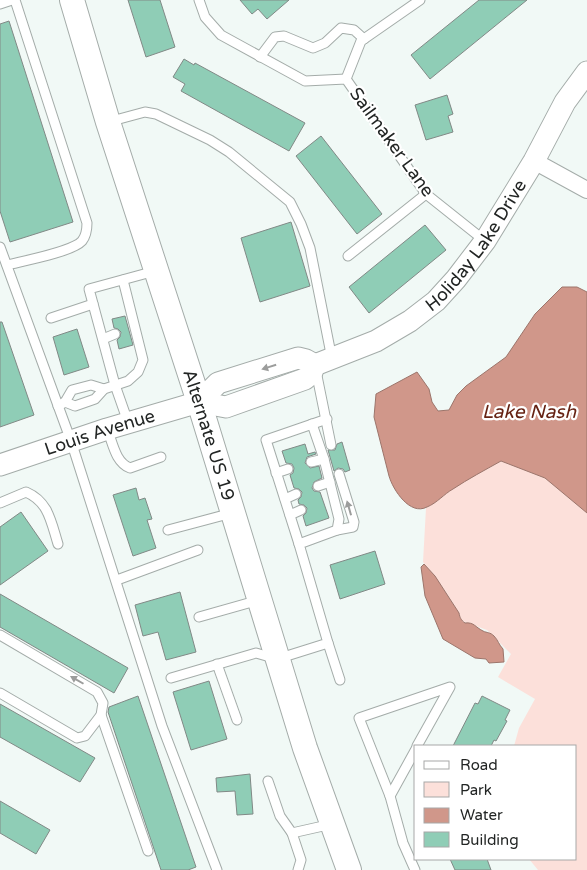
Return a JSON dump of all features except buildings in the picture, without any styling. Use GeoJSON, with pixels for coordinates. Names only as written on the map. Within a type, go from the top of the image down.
{"type":"FeatureCollection","features":[{"type":"Feature","properties":{"kind":"main road","name":"Alternate US 19"},"geometry":{"type":"LineString","coordinates":[[72,0],[108,122],[199,402],[305,748],[349,870]]}},
{"type":"Feature","properties":{"kind":"street","name":"Holiday Lake Drive"},"geometry":{"type":"LineString","coordinates":[[199,402],[226,407],[305,379],[324,362],[376,341],[410,322],[436,301],[456,279],[485,241],[534,161],[565,102],[587,72]]}},
{"type":"Feature","properties":{"kind":"street"},"geometry":{"type":"LineString","coordinates":[[534,161],[587,190]]}},
{"type":"Feature","properties":{"kind":"street","name":"Louis Avenue"},"geometry":{"type":"LineString","coordinates":[[0,465],[107,429],[199,402]]}},
{"type":"Feature","properties":{"kind":"lane"},"geometry":{"type":"LineString","coordinates":[[0,4],[14,0],[87,223],[86,232],[81,242],[71,249],[7,265]]}},
{"type":"Feature","properties":{"kind":"lane","name":"Sailmaker Lane"},"geometry":{"type":"LineString","coordinates":[[199,0],[205,17],[221,36],[260,57],[305,81],[346,79],[426,194],[485,241]]}},
{"type":"Feature","properties":{"kind":"lane"},"geometry":{"type":"LineString","coordinates":[[346,79],[361,41],[420,0]]}},
{"type":"Feature","properties":{"kind":"lane"},"geometry":{"type":"LineString","coordinates":[[260,57],[275,37],[284,36],[313,48],[325,43],[341,28],[354,30],[364,39]]}},
{"type":"Feature","properties":{"kind":"lane"},"geometry":{"type":"LineString","coordinates":[[108,122],[145,112],[156,114],[210,140],[229,152],[290,202],[302,224],[310,248],[324,362],[327,419],[331,444]]}},
{"type":"Feature","properties":{"kind":"lane"},"geometry":{"type":"LineString","coordinates":[[348,256],[426,194]]}},
{"type":"Feature","properties":{"kind":"lane"},"geometry":{"type":"LineString","coordinates":[[0,247],[62,404],[71,441],[117,580],[162,726],[217,870]]}},
{"type":"Feature","properties":{"kind":"lane"},"geometry":{"type":"LineString","coordinates":[[128,423],[115,385],[89,290],[156,271]]}},
{"type":"Feature","properties":{"kind":"lane"},"geometry":{"type":"LineString","coordinates":[[62,404],[75,406],[95,399],[104,389],[128,380],[138,372],[143,360],[133,329],[123,280]]}},
{"type":"Feature","properties":{"kind":"lane"},"geometry":{"type":"LineString","coordinates":[[50,318],[94,304]]}},
{"type":"Feature","properties":{"kind":"lane"},"geometry":{"type":"LineString","coordinates":[[103,339],[115,334]]}},
{"type":"Feature","properties":{"kind":"lane"},"geometry":{"type":"LineString","coordinates":[[62,404],[72,390],[91,385],[104,389]]}},
{"type":"Feature","properties":{"kind":"lane"},"geometry":{"type":"LineString","coordinates":[[327,419],[266,440],[340,680]]}},
{"type":"Feature","properties":{"kind":"lane"},"geometry":{"type":"LineString","coordinates":[[312,424],[324,459],[339,519],[337,530]]}},
{"type":"Feature","properties":{"kind":"lane"},"geometry":{"type":"LineString","coordinates":[[107,429],[119,459],[124,465],[130,468],[161,456]]}},
{"type":"Feature","properties":{"kind":"lane"},"geometry":{"type":"LineString","coordinates":[[311,462],[324,459]]}},
{"type":"Feature","properties":{"kind":"lane"},"geometry":{"type":"LineString","coordinates":[[276,473],[288,469]]}},
{"type":"Feature","properties":{"kind":"lane"},"geometry":{"type":"LineString","coordinates":[[299,544],[337,530],[353,527],[354,522],[339,474]]}},
{"type":"Feature","properties":{"kind":"lane"},"geometry":{"type":"LineString","coordinates":[[318,486],[330,482]]}},
{"type":"Feature","properties":{"kind":"lane"},"geometry":{"type":"LineString","coordinates":[[0,502],[26,492],[36,496],[46,507],[58,544]]}},
{"type":"Feature","properties":{"kind":"lane"},"geometry":{"type":"LineString","coordinates":[[284,499],[296,494]]}},
{"type":"Feature","properties":{"kind":"lane"},"geometry":{"type":"LineString","coordinates":[[324,503],[334,499]]}},
{"type":"Feature","properties":{"kind":"lane"},"geometry":{"type":"LineString","coordinates":[[290,515],[302,510]]}},
{"type":"Feature","properties":{"kind":"lane"},"geometry":{"type":"LineString","coordinates":[[168,530],[233,513]]}},
{"type":"Feature","properties":{"kind":"lane"},"geometry":{"type":"LineString","coordinates":[[117,580],[198,550]]}},
{"type":"Feature","properties":{"kind":"lane"},"geometry":{"type":"LineString","coordinates":[[199,617],[259,600]]}},
{"type":"Feature","properties":{"kind":"lane"},"geometry":{"type":"LineString","coordinates":[[0,635],[97,692],[103,703],[100,715],[85,736],[77,738],[0,693]]}},
{"type":"Feature","properties":{"kind":"lane"},"geometry":{"type":"LineString","coordinates":[[170,678],[256,653],[277,659],[328,643]]}},
{"type":"Feature","properties":{"kind":"lane"},"geometry":{"type":"LineString","coordinates":[[217,664],[237,720]]}},
{"type":"Feature","properties":{"kind":"lane"},"geometry":{"type":"LineString","coordinates":[[415,870],[404,843],[390,796],[359,718],[450,687],[419,745]]}},
{"type":"Feature","properties":{"kind":"lane"},"geometry":{"type":"LineString","coordinates":[[100,715],[148,851]]}},
{"type":"Feature","properties":{"kind":"lane"},"geometry":{"type":"LineString","coordinates":[[390,796],[414,753]]}},
{"type":"Feature","properties":{"kind":"lane"},"geometry":{"type":"LineString","coordinates":[[268,781],[280,816],[292,833],[301,860],[298,870]]}},
{"type":"Feature","properties":{"kind":"lane"},"geometry":{"type":"LineString","coordinates":[[292,833],[332,824]]}},
{"type":"Feature","properties":{"kind":"green space"},"geometry":{"type":"Polygon","coordinates":[[[501,461],[545,478],[587,513],[587,870],[538,870],[530,860],[577,860],[577,745],[514,745],[519,728],[535,699],[498,677],[511,654],[487,630],[462,621],[449,597],[423,562],[426,508],[453,488],[501,461]]]}},
{"type":"Feature","properties":{"kind":"water","name":"Lake Nash"},"geometry":{"type":"Polygon","coordinates":[[[562,287],[577,287],[587,292],[587,513],[545,478],[501,461],[459,485],[427,507],[421,509],[409,505],[398,494],[389,476],[374,417],[376,394],[417,372],[429,389],[432,402],[438,411],[449,410],[457,395],[466,386],[506,357],[535,314],[562,287]]]}},
{"type":"Feature","properties":{"kind":"water"},"geometry":{"type":"Polygon","coordinates":[[[424,564],[435,576],[459,613],[460,618],[465,623],[473,624],[495,638],[503,649],[504,662],[489,663],[486,659],[475,658],[443,639],[425,596],[421,567],[424,564]]]}}]}
